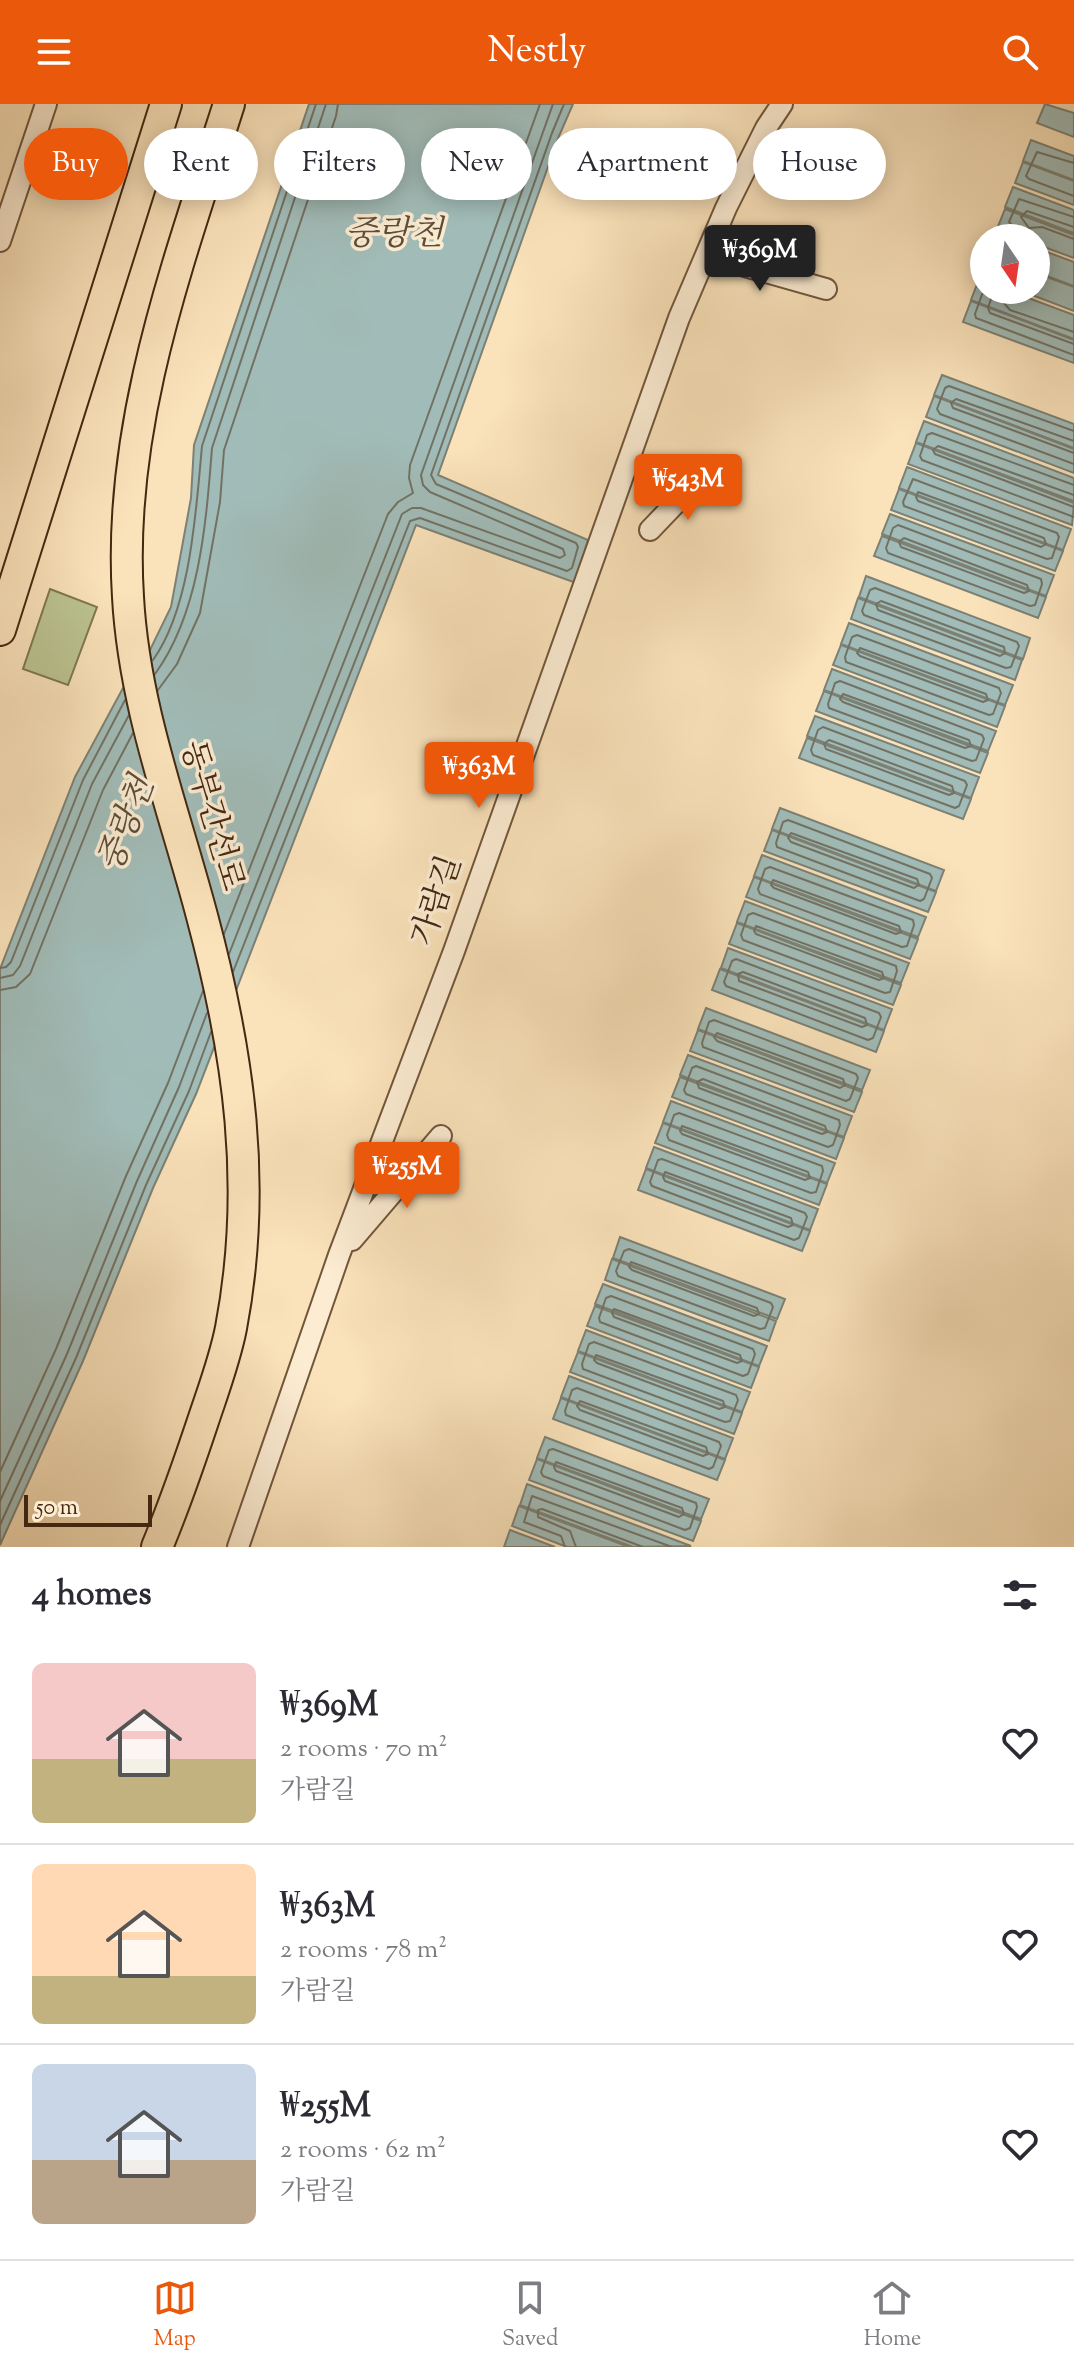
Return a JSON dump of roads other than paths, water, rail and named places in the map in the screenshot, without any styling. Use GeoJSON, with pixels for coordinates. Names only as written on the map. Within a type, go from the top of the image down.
{"type":"FeatureCollection","features":[{"type":"Feature","properties":{"kind":"highway"},"geometry":{"type":"LineString","coordinates":[[0,630],[166,104]]}},
{"type":"Feature","properties":{"kind":"highway","name":"동부간선로"},"geometry":{"type":"LineString","coordinates":[[157,1547],[195,1445],[230,1331],[244,1211],[244,1146],[235,1057],[223,993],[147,723],[137,677],[128,601],[127,514],[139,419],[155,346],[229,104]]}},
{"type":"Feature","properties":{"kind":"highway"},"geometry":{"type":"LineString","coordinates":[[172,1547],[195,1445]]}},
{"type":"Feature","properties":{"kind":"street"},"geometry":{"type":"LineString","coordinates":[[2,227],[46,104]]}},
{"type":"Feature","properties":{"kind":"street","name":"가람길"},"geometry":{"type":"LineString","coordinates":[[238,1547],[339,1255],[454,951],[679,318],[759,141],[782,104]]}},
{"type":"Feature","properties":{"kind":"street"},"geometry":{"type":"LineString","coordinates":[[706,255],[826,289]]}},
{"type":"Feature","properties":{"kind":"street"},"geometry":{"type":"LineString","coordinates":[[650,530],[693,485]]}},
{"type":"Feature","properties":{"kind":"street"},"geometry":{"type":"LineString","coordinates":[[339,1255],[441,1136]]}},
{"type":"Feature","properties":{"kind":"water","name":"중랑천"},"geometry":{"type":"Polygon","coordinates":[[[309,104],[573,104],[562,128],[548,128],[548,167],[438,475],[588,540],[576,583],[416,525],[196,1094],[153,1188],[83,1361],[0,1545],[0,969],[75,777],[123,688],[150,650],[171,607],[191,498],[194,445],[277,200],[405,200],[405,128],[301,128],[309,104]]]}},
{"type":"Feature","properties":{"kind":"water"},"geometry":{"type":"Polygon","coordinates":[[[1045,104],[1074,113],[1074,137],[1037,123],[1045,104]]]}},
{"type":"Feature","properties":{"kind":"water"},"geometry":{"type":"Polygon","coordinates":[[[1031,140],[1074,156],[1074,180],[1023,161],[1031,140]]]}},
{"type":"Feature","properties":{"kind":"water"},"geometry":{"type":"Polygon","coordinates":[[[1023,162],[1074,181],[1074,205],[1015,183],[1023,162]]]}},
{"type":"Feature","properties":{"kind":"water"},"geometry":{"type":"Polygon","coordinates":[[[1013,187],[1074,210],[1074,233],[1005,207],[1013,187]]]}},
{"type":"Feature","properties":{"kind":"water"},"geometry":{"type":"Polygon","coordinates":[[[1005,209],[1045,224],[999,224],[1005,209]]]}},
{"type":"Feature","properties":{"kind":"water"},"geometry":{"type":"Polygon","coordinates":[[[1050,226],[1074,235],[1074,258],[1050,249],[1050,226]]]}},
{"type":"Feature","properties":{"kind":"water"},"geometry":{"type":"Polygon","coordinates":[[[1050,253],[1074,262],[1074,286],[1050,277],[1050,253]]]}},
{"type":"Feature","properties":{"kind":"water"},"geometry":{"type":"Polygon","coordinates":[[[1050,278],[1074,287],[1074,311],[1050,302],[1050,278]]]}},
{"type":"Feature","properties":{"kind":"water"},"geometry":{"type":"Polygon","coordinates":[[[970,304],[979,304],[1074,340],[1074,363],[963,322],[970,304]]]}},
{"type":"Feature","properties":{"kind":"water"},"geometry":{"type":"Polygon","coordinates":[[[982,304],[1045,304],[1074,315],[1074,339],[982,304]]]}},
{"type":"Feature","properties":{"kind":"water"},"geometry":{"type":"Polygon","coordinates":[[[942,375],[1074,424],[1074,448],[934,395],[942,375]]]}},
{"type":"Feature","properties":{"kind":"water"},"geometry":{"type":"Polygon","coordinates":[[[934,396],[1074,449],[1074,473],[926,417],[934,396]]]}},
{"type":"Feature","properties":{"kind":"water"},"geometry":{"type":"Polygon","coordinates":[[[924,421],[1074,478],[1074,501],[916,442],[924,421]]]}},
{"type":"Feature","properties":{"kind":"water"},"geometry":{"type":"Polygon","coordinates":[[[916,443],[1074,503],[1072,525],[908,464],[916,443]]]}},
{"type":"Feature","properties":{"kind":"water"},"geometry":{"type":"Polygon","coordinates":[[[907,467],[1071,529],[1063,550],[899,488],[907,467]]]}},
{"type":"Feature","properties":{"kind":"water"},"geometry":{"type":"Polygon","coordinates":[[[899,489],[1063,551],[1055,571],[891,510],[899,489]]]}},
{"type":"Feature","properties":{"kind":"water"},"geometry":{"type":"Polygon","coordinates":[[[890,514],[1054,575],[1046,596],[882,534],[890,514]]]}},
{"type":"Feature","properties":{"kind":"water"},"geometry":{"type":"Polygon","coordinates":[[[882,536],[1046,597],[1038,618],[874,556],[882,536]]]}},
{"type":"Feature","properties":{"kind":"water"},"geometry":{"type":"Polygon","coordinates":[[[866,576],[1030,638],[1023,659],[859,597],[866,576]]]}},
{"type":"Feature","properties":{"kind":"water"},"geometry":{"type":"Polygon","coordinates":[[[858,598],[1022,660],[1015,680],[851,619],[858,598]]]}},
{"type":"Feature","properties":{"kind":"water"},"geometry":{"type":"Polygon","coordinates":[[[849,623],[1013,685],[1005,705],[841,644],[849,623]]]}},
{"type":"Feature","properties":{"kind":"water"},"geometry":{"type":"Polygon","coordinates":[[[841,645],[1005,706],[997,727],[833,665],[841,645]]]}},
{"type":"Feature","properties":{"kind":"water"},"geometry":{"type":"Polygon","coordinates":[[[832,669],[996,731],[988,751],[824,690],[832,669]]]}},
{"type":"Feature","properties":{"kind":"water"},"geometry":{"type":"Polygon","coordinates":[[[824,691],[988,753],[980,773],[816,711],[824,691]]]}},
{"type":"Feature","properties":{"kind":"water"},"geometry":{"type":"Polygon","coordinates":[[[815,716],[979,777],[971,798],[807,736],[815,716]]]}},
{"type":"Feature","properties":{"kind":"water"},"geometry":{"type":"Polygon","coordinates":[[[807,738],[971,799],[963,819],[799,758],[807,738]]]}},
{"type":"Feature","properties":{"kind":"water"},"geometry":{"type":"Polygon","coordinates":[[[780,808],[944,870],[936,891],[772,829],[780,808]]]}},
{"type":"Feature","properties":{"kind":"water"},"geometry":{"type":"Polygon","coordinates":[[[772,830],[936,892],[928,912],[764,851],[772,830]]]}},
{"type":"Feature","properties":{"kind":"water"},"geometry":{"type":"Polygon","coordinates":[[[762,855],[926,917],[918,937],[754,876],[762,855]]]}},
{"type":"Feature","properties":{"kind":"water"},"geometry":{"type":"Polygon","coordinates":[[[754,877],[918,939],[910,959],[746,897],[754,877]]]}},
{"type":"Feature","properties":{"kind":"water"},"geometry":{"type":"Polygon","coordinates":[[[745,901],[909,963],[901,983],[737,922],[745,901]]]}},
{"type":"Feature","properties":{"kind":"water"},"geometry":{"type":"Polygon","coordinates":[[[737,923],[901,985],[893,1005],[729,944],[737,923]]]}},
{"type":"Feature","properties":{"kind":"water"},"geometry":{"type":"Polygon","coordinates":[[[728,948],[892,1009],[884,1030],[721,968],[728,948]]]}},
{"type":"Feature","properties":{"kind":"water"},"geometry":{"type":"Polygon","coordinates":[[[720,969],[884,1031],[876,1052],[712,990],[720,969]]]}},
{"type":"Feature","properties":{"kind":"water"},"geometry":{"type":"Polygon","coordinates":[[[706,1008],[870,1070],[862,1090],[698,1029],[706,1008]]]}},
{"type":"Feature","properties":{"kind":"water"},"geometry":{"type":"Polygon","coordinates":[[[698,1030],[862,1092],[854,1112],[690,1051],[698,1030]]]}},
{"type":"Feature","properties":{"kind":"water"},"geometry":{"type":"Polygon","coordinates":[[[688,1055],[852,1116],[844,1137],[680,1075],[688,1055]]]}},
{"type":"Feature","properties":{"kind":"water"},"geometry":{"type":"Polygon","coordinates":[[[680,1077],[844,1138],[836,1159],[672,1097],[680,1077]]]}},
{"type":"Feature","properties":{"kind":"water"},"geometry":{"type":"Polygon","coordinates":[[[671,1101],[835,1163],[827,1183],[663,1122],[671,1101]]]}},
{"type":"Feature","properties":{"kind":"water"},"geometry":{"type":"Polygon","coordinates":[[[663,1123],[827,1184],[819,1205],[655,1143],[663,1123]]]}},
{"type":"Feature","properties":{"kind":"water"},"geometry":{"type":"Polygon","coordinates":[[[654,1147],[818,1209],[810,1230],[646,1168],[654,1147]]]}},
{"type":"Feature","properties":{"kind":"water"},"geometry":{"type":"Polygon","coordinates":[[[646,1169],[810,1231],[802,1251],[638,1190],[646,1169]]]}},
{"type":"Feature","properties":{"kind":"water"},"geometry":{"type":"Polygon","coordinates":[[[620,1237],[785,1299],[777,1319],[613,1258],[620,1237]]]}},
{"type":"Feature","properties":{"kind":"water"},"geometry":{"type":"Polygon","coordinates":[[[612,1259],[776,1321],[769,1341],[605,1280],[612,1259]]]}},
{"type":"Feature","properties":{"kind":"water"},"geometry":{"type":"Polygon","coordinates":[[[603,1284],[767,1346],[759,1366],[595,1304],[603,1284]]]}},
{"type":"Feature","properties":{"kind":"water"},"geometry":{"type":"Polygon","coordinates":[[[595,1306],[759,1367],[751,1388],[587,1326],[595,1306]]]}},
{"type":"Feature","properties":{"kind":"water"},"geometry":{"type":"Polygon","coordinates":[[[586,1330],[750,1392],[742,1412],[578,1351],[586,1330]]]}},
{"type":"Feature","properties":{"kind":"water"},"geometry":{"type":"Polygon","coordinates":[[[578,1352],[742,1413],[734,1434],[570,1372],[578,1352]]]}},
{"type":"Feature","properties":{"kind":"water"},"geometry":{"type":"Polygon","coordinates":[[[569,1376],[733,1438],[725,1459],[561,1397],[569,1376]]]}},
{"type":"Feature","properties":{"kind":"water"},"geometry":{"type":"Polygon","coordinates":[[[561,1398],[725,1460],[717,1480],[553,1419],[561,1398]]]}},
{"type":"Feature","properties":{"kind":"water"},"geometry":{"type":"Polygon","coordinates":[[[545,1437],[709,1499],[701,1519],[537,1458],[545,1437]]]}},
{"type":"Feature","properties":{"kind":"water"},"geometry":{"type":"Polygon","coordinates":[[[537,1459],[701,1521],[693,1541],[529,1480],[537,1459]]]}},
{"type":"Feature","properties":{"kind":"water"},"geometry":{"type":"Polygon","coordinates":[[[527,1484],[691,1546],[633,1547],[520,1505],[527,1484]]]}},
{"type":"Feature","properties":{"kind":"water"},"geometry":{"type":"Polygon","coordinates":[[[519,1506],[629,1547],[567,1547],[512,1526],[519,1506]]]}},
{"type":"Feature","properties":{"kind":"water"},"geometry":{"type":"Polygon","coordinates":[[[510,1530],[555,1547],[504,1547],[510,1530]]]}}]}
